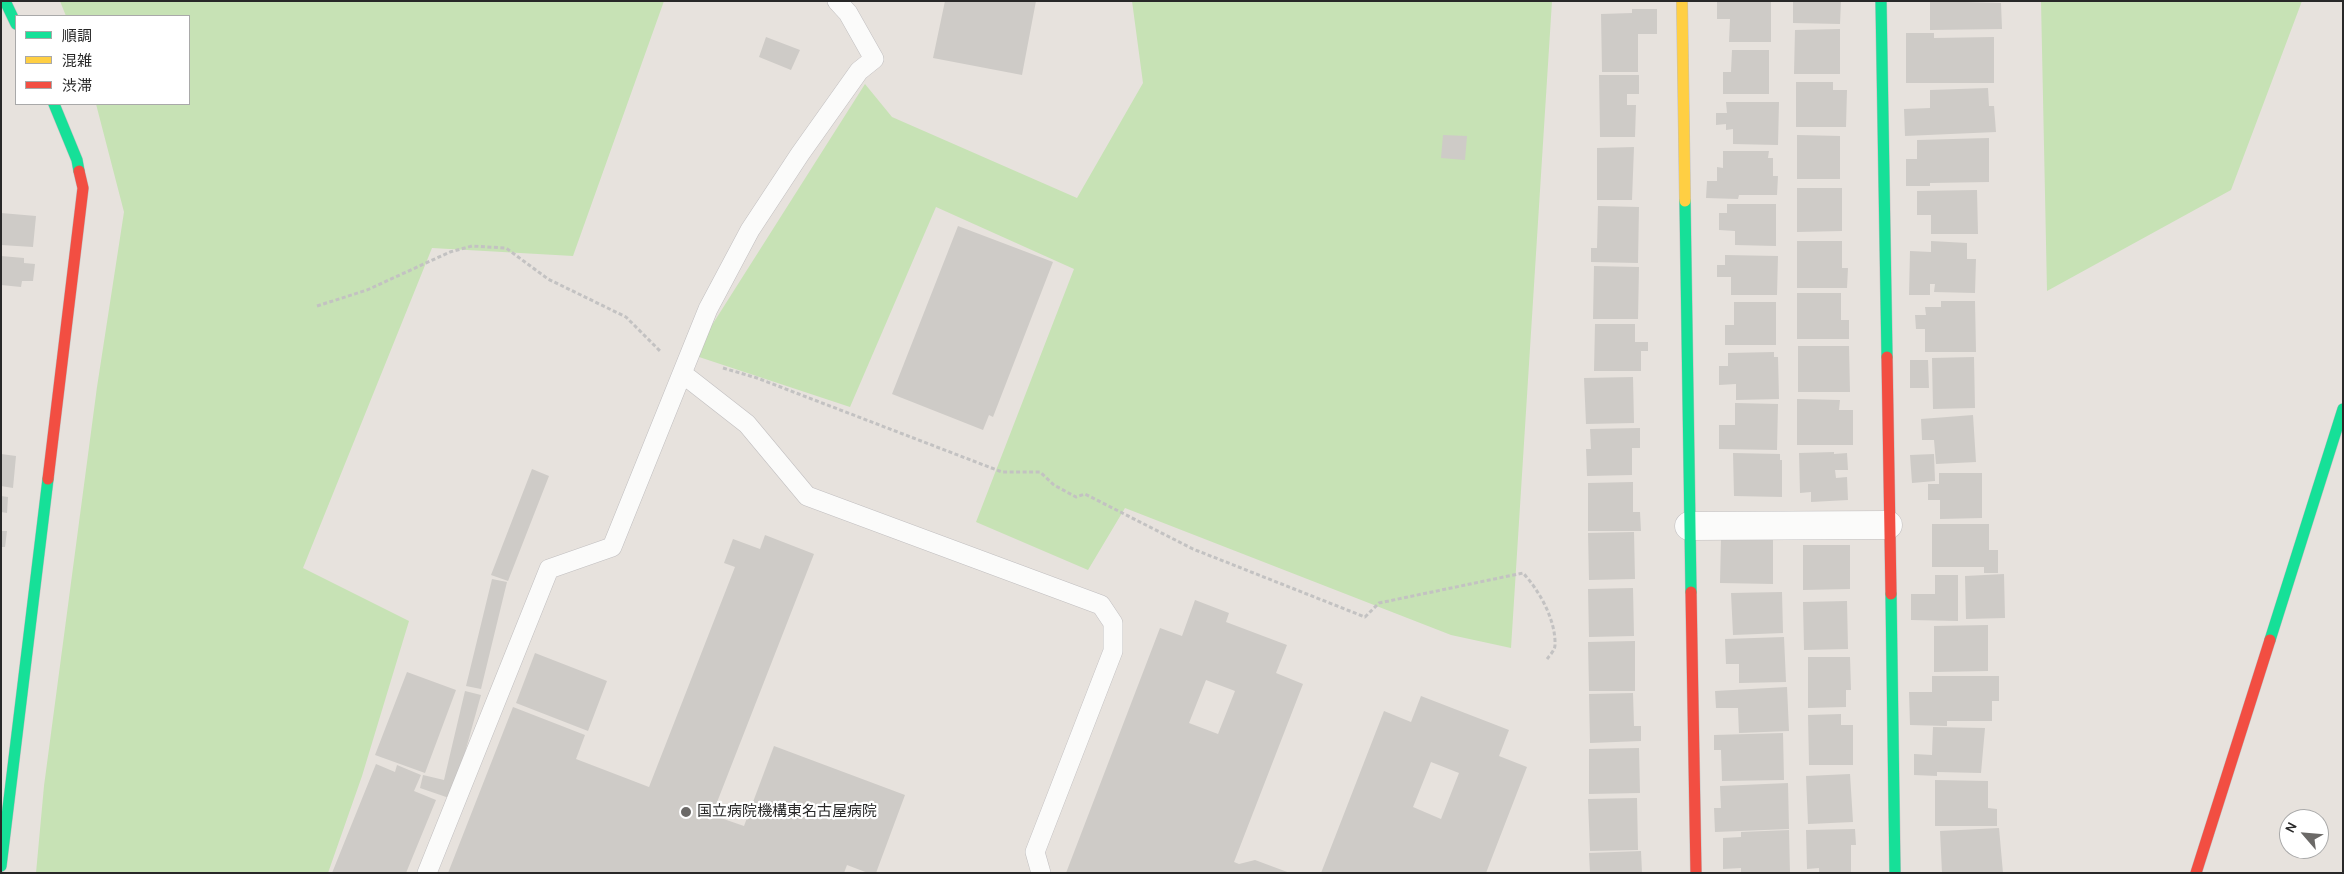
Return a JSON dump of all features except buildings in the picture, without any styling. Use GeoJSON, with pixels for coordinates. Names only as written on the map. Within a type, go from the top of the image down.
{"type":"FeatureCollection","features":[{"type":"Feature","properties":{"kind":"street"},"geometry":{"type":"LineString","coordinates":[[5,1],[15,22]]}},
{"type":"Feature","properties":{"kind":"street"},"geometry":{"type":"LineString","coordinates":[[1682,1],[1696,873]]}},
{"type":"Feature","properties":{"kind":"street"},"geometry":{"type":"LineString","coordinates":[[1881,1],[1895,873]]}},
{"type":"Feature","properties":{"kind":"street"},"geometry":{"type":"LineString","coordinates":[[1,866],[82,188],[77,160],[54,105]]}},
{"type":"Feature","properties":{"kind":"street"},"geometry":{"type":"LineString","coordinates":[[2196,873],[2343,409]]}},
{"type":"Feature","properties":{"kind":"street"},"geometry":{"type":"LineString","coordinates":[[1689,526],[1888,525]]}},
{"type":"Feature","properties":{"kind":"lane"},"geometry":{"type":"LineString","coordinates":[[427,873],[549,568],[612,547],[708,309],[750,230],[800,154],[859,71],[874,59],[848,13],[837,1]]}},
{"type":"Feature","properties":{"kind":"lane"},"geometry":{"type":"LineString","coordinates":[[685,366],[747,424],[807,496],[1101,605],[1112,623],[1113,651],[1035,852],[1041,873]]}},
{"type":"Feature","properties":{"kind":"path"},"geometry":{"type":"LineString","coordinates":[[317,306],[367,290],[450,252],[472,246],[506,248],[548,279],[626,318],[685,366],[757,378],[1002,472],[1040,472],[1054,485],[1076,497],[1085,494],[1193,549],[1365,617],[1379,603],[1523,573],[1534,586],[1553,628],[1555,647],[1547,659]]}},
{"type":"Feature","properties":{"kind":"green space"},"geometry":{"type":"Polygon","coordinates":[[[60,1],[664,1],[573,256],[432,248],[303,568],[409,621],[362,776],[328,873],[36,873],[44,786],[97,387],[124,212],[96,105],[190,105],[190,15],[66,15],[60,1]]]}},
{"type":"Feature","properties":{"kind":"green space"},"geometry":{"type":"Polygon","coordinates":[[[1132,1],[1552,1],[1511,648],[1451,635],[1125,508],[1088,570],[976,522],[1074,269],[936,207],[850,407],[693,355],[865,84],[892,117],[1077,198],[1143,83],[1132,1]]]}},
{"type":"Feature","properties":{"kind":"green space"},"geometry":{"type":"Polygon","coordinates":[[[2041,1],[2302,1],[2231,190],[2047,291],[2041,1]]]}},
{"type":"Feature","properties":{"kind":"traffic: fast"},"geometry":{"type":"LineString","coordinates":[[5,1],[15,22]]}},
{"type":"Feature","properties":{"kind":"traffic: fast"},"geometry":{"type":"LineString","coordinates":[[1881,1],[1887,357]]}},
{"type":"Feature","properties":{"kind":"traffic: fast"},"geometry":{"type":"LineString","coordinates":[[54,105],[77,160],[79,171]]}},
{"type":"Feature","properties":{"kind":"traffic: fast"},"geometry":{"type":"LineString","coordinates":[[1685,201],[1691,592]]}},
{"type":"Feature","properties":{"kind":"traffic: fast"},"geometry":{"type":"LineString","coordinates":[[2270,640],[2343,409]]}},
{"type":"Feature","properties":{"kind":"traffic: fast"},"geometry":{"type":"LineString","coordinates":[[1,866],[48,479]]}},
{"type":"Feature","properties":{"kind":"traffic: fast"},"geometry":{"type":"LineString","coordinates":[[1891,594],[1895,873]]}},
{"type":"Feature","properties":{"kind":"traffic: slow"},"geometry":{"type":"LineString","coordinates":[[1682,1],[1685,201]]}},
{"type":"Feature","properties":{"kind":"traffic: jam"},"geometry":{"type":"LineString","coordinates":[[48,479],[83,188],[79,171]]}},
{"type":"Feature","properties":{"kind":"traffic: jam"},"geometry":{"type":"LineString","coordinates":[[1887,357],[1891,594]]}},
{"type":"Feature","properties":{"kind":"traffic: jam"},"geometry":{"type":"LineString","coordinates":[[1691,592],[1696,873]]}},
{"type":"Feature","properties":{"kind":"traffic: jam"},"geometry":{"type":"LineString","coordinates":[[2196,873],[2270,640]]}},
{"type":"Feature","properties":{"kind":"place","name":"国立病院機構東名古屋病院"},"geometry":{"type":"Point","coordinates":[686,812]}}]}
